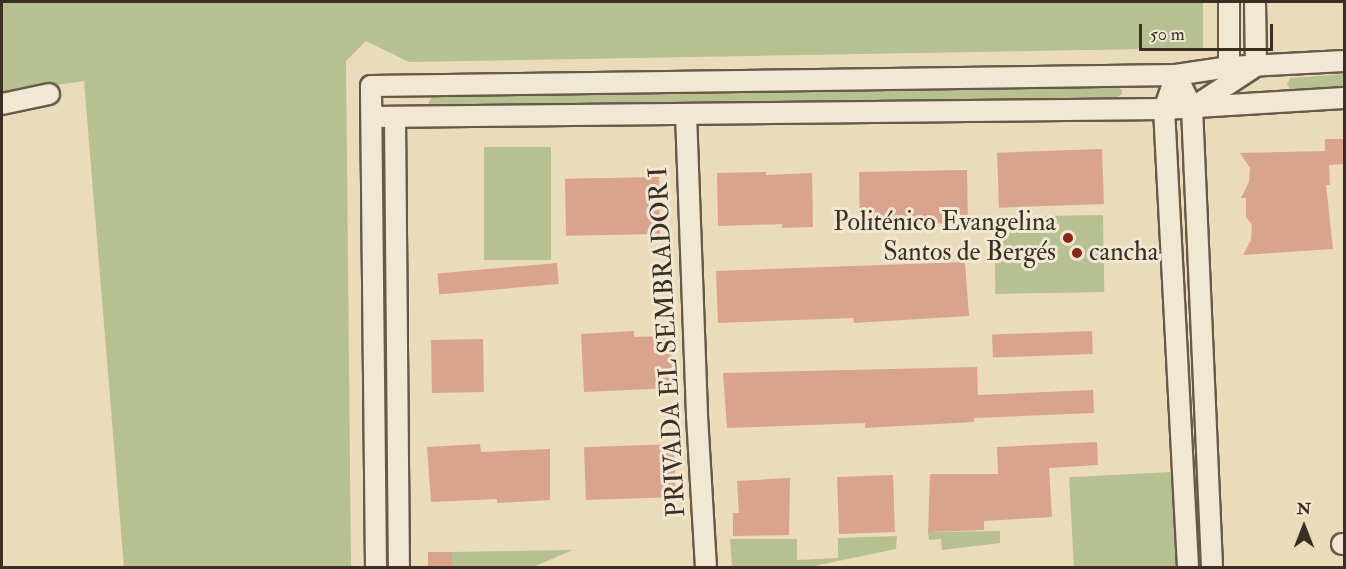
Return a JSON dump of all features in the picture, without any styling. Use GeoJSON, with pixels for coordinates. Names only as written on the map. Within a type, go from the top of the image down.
{"type":"FeatureCollection","features":[{"type":"Feature","properties":{"kind":"street"},"geometry":{"type":"LineString","coordinates":[[1229,2],[1229,67]]}},
{"type":"Feature","properties":{"kind":"street"},"geometry":{"type":"LineString","coordinates":[[1255,2],[1256,66]]}},
{"type":"Feature","properties":{"kind":"street"},"geometry":{"type":"LineString","coordinates":[[376,567],[370,86],[1176,75],[1229,67],[1344,61]]}},
{"type":"Feature","properties":{"kind":"street"},"geometry":{"type":"LineString","coordinates":[[1192,108],[1256,66]]}},
{"type":"Feature","properties":{"kind":"street"},"geometry":{"type":"LineString","coordinates":[[1176,75],[1192,108],[1212,567]]}},
{"type":"Feature","properties":{"kind":"street"},"geometry":{"type":"LineString","coordinates":[[1176,75],[1164,109],[1188,567]]}},
{"type":"Feature","properties":{"kind":"street"},"geometry":{"type":"LineString","coordinates":[[2,104],[49,94]]}},
{"type":"Feature","properties":{"kind":"street"},"geometry":{"type":"LineString","coordinates":[[372,117],[1164,109],[1344,98]]}},
{"type":"Feature","properties":{"kind":"street","name":"PRIVADA EL SEMBRADOR I"},"geometry":{"type":"LineString","coordinates":[[686,114],[697,416],[706,567]]}},
{"type":"Feature","properties":{"kind":"street"},"geometry":{"type":"LineString","coordinates":[[395,117],[399,567]]}},
{"type":"Feature","properties":{"kind":"green space"},"geometry":{"type":"Polygon","coordinates":[[[2,2],[1203,2],[1203,48],[409,62],[366,41],[346,61],[351,567],[124,568],[84,81],[2,93],[2,2]]]}},
{"type":"Feature","properties":{"kind":"green space"},"geometry":{"type":"Polygon","coordinates":[[[1344,74],[1344,86],[1290,89],[1287,84],[1290,78],[1344,74]]]}},
{"type":"Feature","properties":{"kind":"green space"},"geometry":{"type":"Polygon","coordinates":[[[1116,85],[1122,90],[1122,94],[1117,97],[436,109],[428,103],[434,94],[1116,85]]]}},
{"type":"Feature","properties":{"kind":"green space"},"geometry":{"type":"Polygon","coordinates":[[[484,147],[551,147],[551,260],[484,260],[484,147]]]}},
{"type":"Feature","properties":{"kind":"green space"},"geometry":{"type":"Polygon","coordinates":[[[1103,215],[1104,292],[995,294],[994,217],[1103,215]]]}},
{"type":"Feature","properties":{"kind":"green space"},"geometry":{"type":"Polygon","coordinates":[[[1171,472],[1176,567],[1074,568],[1069,477],[1171,472]]]}},
{"type":"Feature","properties":{"kind":"green space"},"geometry":{"type":"Polygon","coordinates":[[[1000,531],[1000,543],[942,550],[941,539],[929,540],[928,532],[1000,531]]]}},
{"type":"Feature","properties":{"kind":"green space"},"geometry":{"type":"Polygon","coordinates":[[[897,536],[896,549],[809,567],[732,567],[730,539],[797,539],[797,560],[838,558],[838,538],[897,536]]]}},
{"type":"Feature","properties":{"kind":"green space"},"geometry":{"type":"Polygon","coordinates":[[[573,550],[533,567],[452,567],[452,552],[573,550]]]}},
{"type":"Feature","properties":{"kind":"building"},"geometry":{"type":"Polygon","coordinates":[[[1325,139],[1344,139],[1344,164],[1329,165],[1330,185],[1326,185],[1333,249],[1243,255],[1251,240],[1252,225],[1246,217],[1246,198],[1241,198],[1249,182],[1250,168],[1240,153],[1325,151],[1325,139]]]}},
{"type":"Feature","properties":{"kind":"building"},"geometry":{"type":"Polygon","coordinates":[[[1102,149],[1104,204],[999,208],[997,153],[1102,149]]]}},
{"type":"Feature","properties":{"kind":"building"},"geometry":{"type":"Polygon","coordinates":[[[967,170],[968,223],[860,225],[859,172],[967,170]]]}},
{"type":"Feature","properties":{"kind":"building"},"geometry":{"type":"Polygon","coordinates":[[[766,172],[766,175],[812,173],[813,227],[782,228],[782,224],[718,226],[717,173],[766,172]]]}},
{"type":"Feature","properties":{"kind":"building"},"geometry":{"type":"Polygon","coordinates":[[[659,177],[660,234],[566,236],[565,179],[659,177]]]}},
{"type":"Feature","properties":{"kind":"building"},"geometry":{"type":"Polygon","coordinates":[[[965,262],[969,316],[854,323],[853,318],[718,323],[716,271],[965,262]]]}},
{"type":"Feature","properties":{"kind":"building"},"geometry":{"type":"Polygon","coordinates":[[[557,263],[559,284],[439,294],[437,273],[557,263]]]}},
{"type":"Feature","properties":{"kind":"building"},"geometry":{"type":"Polygon","coordinates":[[[634,331],[634,337],[671,336],[672,388],[584,392],[581,334],[634,331]]]}},
{"type":"Feature","properties":{"kind":"building"},"geometry":{"type":"Polygon","coordinates":[[[1092,331],[1093,354],[993,357],[992,334],[1092,331]]]}},
{"type":"Feature","properties":{"kind":"building"},"geometry":{"type":"Polygon","coordinates":[[[483,339],[484,392],[432,393],[431,340],[483,339]]]}},
{"type":"Feature","properties":{"kind":"building"},"geometry":{"type":"Polygon","coordinates":[[[977,367],[978,395],[1093,390],[1094,413],[974,418],[974,422],[865,428],[865,423],[727,428],[723,373],[977,367]]]}},
{"type":"Feature","properties":{"kind":"building"},"geometry":{"type":"Polygon","coordinates":[[[1097,442],[1098,465],[1049,468],[1052,517],[984,521],[984,530],[928,532],[930,474],[998,474],[997,447],[1097,442]]]}},
{"type":"Feature","properties":{"kind":"building"},"geometry":{"type":"Polygon","coordinates":[[[480,444],[481,452],[550,449],[550,500],[497,503],[497,499],[431,502],[427,447],[480,444]]]}},
{"type":"Feature","properties":{"kind":"building"},"geometry":{"type":"Polygon","coordinates":[[[674,444],[676,497],[586,500],[584,447],[674,444]]]}},
{"type":"Feature","properties":{"kind":"building"},"geometry":{"type":"Polygon","coordinates":[[[893,475],[895,532],[839,534],[837,477],[893,475]]]}},
{"type":"Feature","properties":{"kind":"building"},"geometry":{"type":"Polygon","coordinates":[[[790,478],[789,535],[733,536],[733,513],[739,513],[737,481],[790,478]]]}},
{"type":"Feature","properties":{"kind":"building"},"geometry":{"type":"Polygon","coordinates":[[[428,552],[452,552],[452,567],[428,567],[428,552]]]}},
{"type":"Feature","properties":{"kind":"place","name":"Politénico Evangelina Santos de Bergés"},"geometry":{"type":"Point","coordinates":[1068,238]}},
{"type":"Feature","properties":{"kind":"place","name":"cancha"},"geometry":{"type":"Point","coordinates":[1077,253]}}]}
